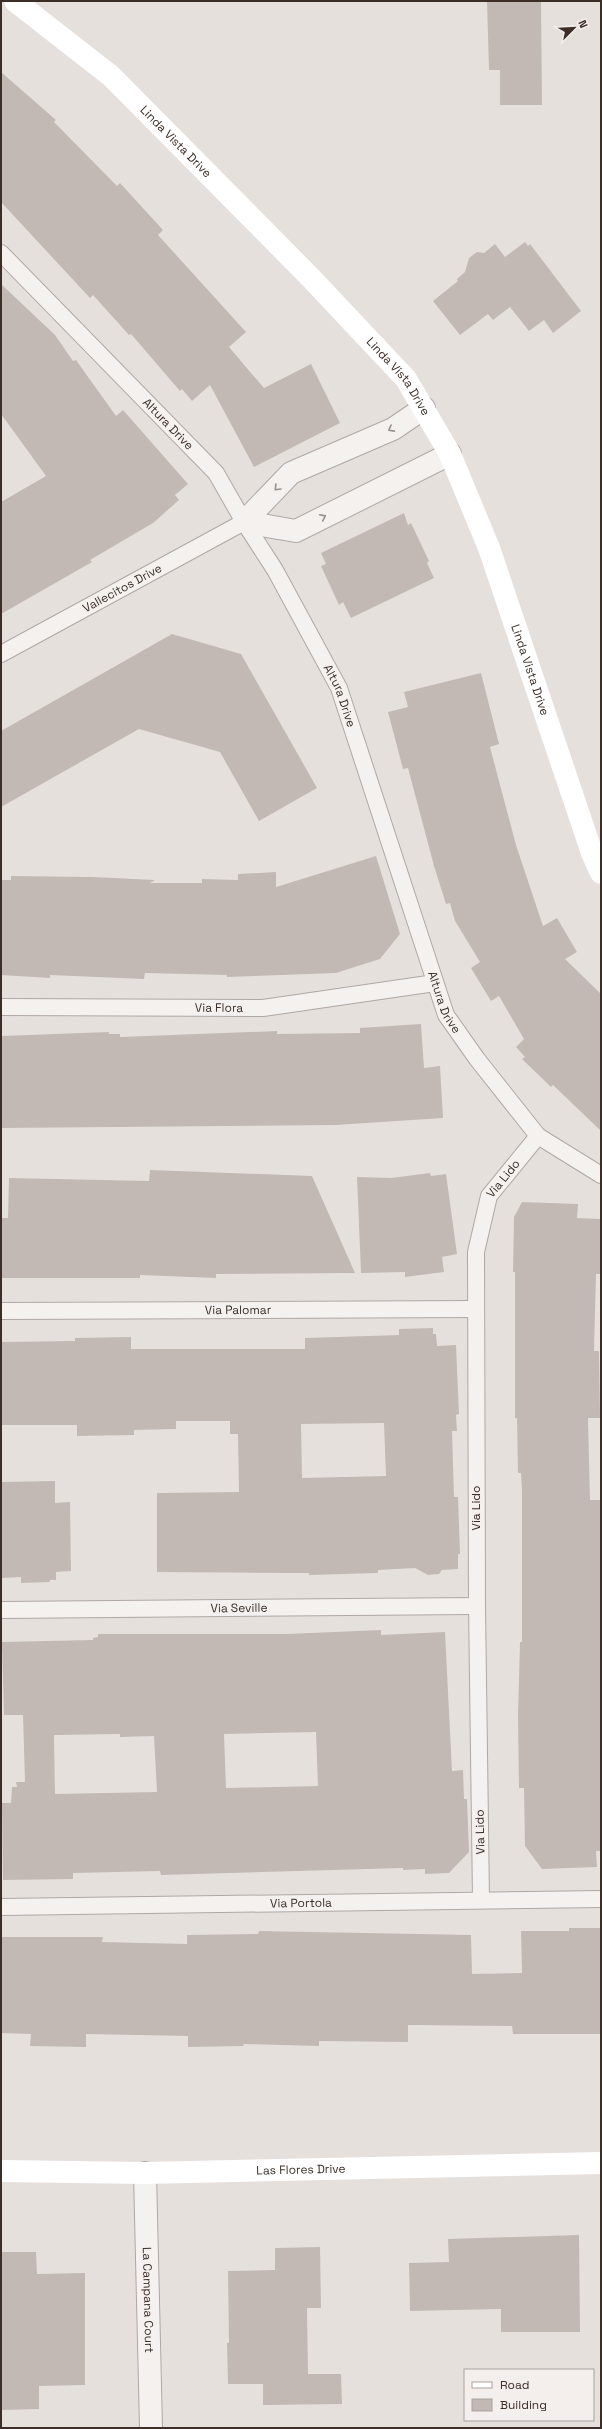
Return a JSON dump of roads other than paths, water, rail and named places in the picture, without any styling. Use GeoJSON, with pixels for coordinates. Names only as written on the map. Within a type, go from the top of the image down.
{"type":"FeatureCollection","features":[{"type":"Feature","properties":{"kind":"street","name":"Linda Vista Drive"},"geometry":{"type":"LineString","coordinates":[[15,1],[111,76],[310,277],[406,379],[450,454],[489,548],[592,853],[601,873]]}},
{"type":"Feature","properties":{"kind":"street","name":"Vallecitos Drive"},"geometry":{"type":"LineString","coordinates":[[244,522],[291,473],[393,429],[424,408]]}},
{"type":"Feature","properties":{"kind":"street"},"geometry":{"type":"LineString","coordinates":[[244,522],[296,531],[450,454]]}},
{"type":"Feature","properties":{"kind":"street","name":"Las Flores Drive"},"geometry":{"type":"LineString","coordinates":[[1,2171],[145,2172],[601,2162]]}},
{"type":"Feature","properties":{"kind":"street","name":"La Campana Court"},"geometry":{"type":"LineString","coordinates":[[145,2172],[151,2428]]}},
{"type":"Feature","properties":{"kind":"lane","name":"Altura Drive"},"geometry":{"type":"LineString","coordinates":[[1,253],[216,473],[244,522],[275,570],[339,688],[446,1015],[477,1059],[538,1136],[601,1175]]}},
{"type":"Feature","properties":{"kind":"lane","name":"Vallecitos Drive"},"geometry":{"type":"LineString","coordinates":[[1,654],[244,522]]}},
{"type":"Feature","properties":{"kind":"lane","name":"Via Flora"},"geometry":{"type":"LineString","coordinates":[[1,1007],[264,1008],[435,983]]}},
{"type":"Feature","properties":{"kind":"lane","name":"Via Lido"},"geometry":{"type":"LineString","coordinates":[[481,1899],[477,1606],[476,1252],[489,1196],[538,1136]]}},
{"type":"Feature","properties":{"kind":"lane","name":"Via Palomar"},"geometry":{"type":"LineString","coordinates":[[1,1311],[475,1309]]}},
{"type":"Feature","properties":{"kind":"lane","name":"Via Seville"},"geometry":{"type":"LineString","coordinates":[[1,1610],[477,1606]]}},
{"type":"Feature","properties":{"kind":"lane","name":"Via Portola"},"geometry":{"type":"LineString","coordinates":[[1,1907],[481,1899],[601,1899]]}}]}
